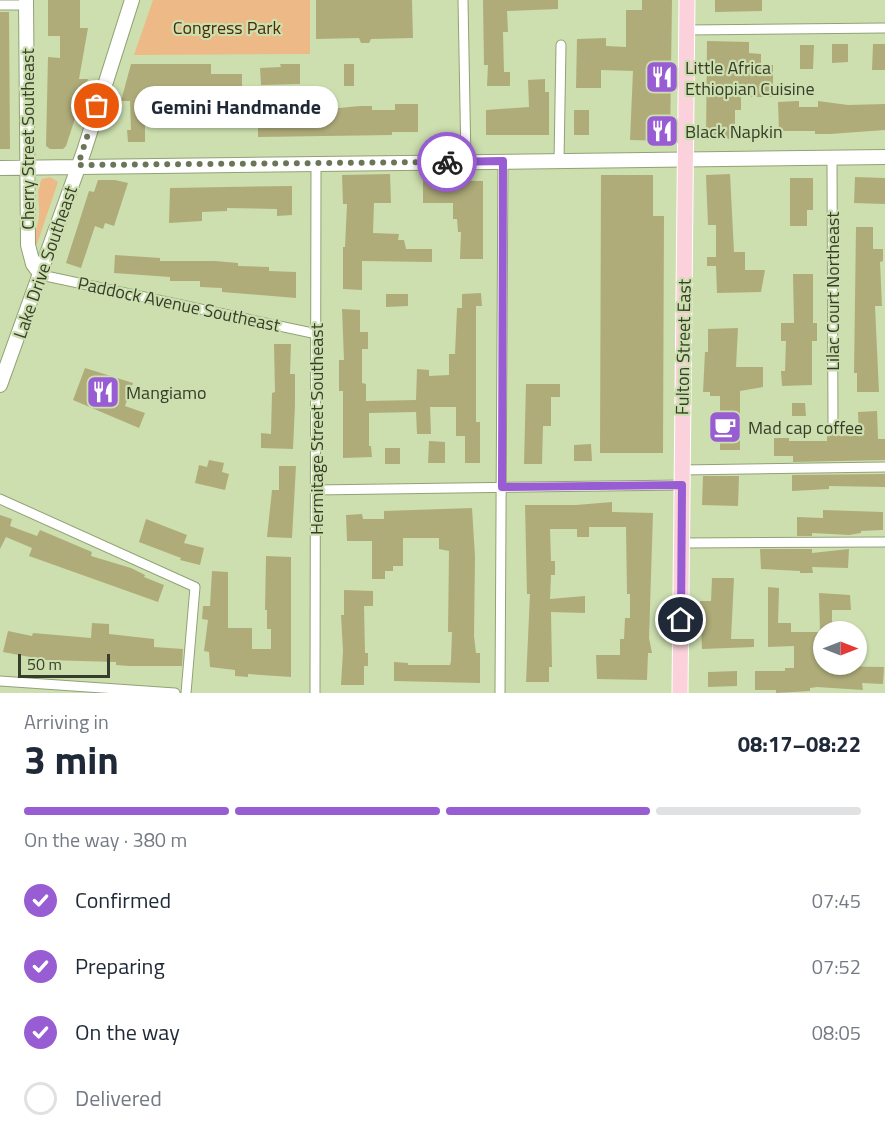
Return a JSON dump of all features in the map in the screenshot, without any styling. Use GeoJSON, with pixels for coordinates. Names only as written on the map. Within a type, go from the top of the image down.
{"type":"FeatureCollection","features":[{"type":"Feature","properties":{"kind":"main road","name":"Fulton Street East"},"geometry":{"type":"LineString","coordinates":[[680,693],[687,0]]}},
{"type":"Feature","properties":{"kind":"street","name":"Lake Drive Southeast"},"geometry":{"type":"LineString","coordinates":[[0,386],[41,275],[132,0]]}},
{"type":"Feature","properties":{"kind":"street"},"geometry":{"type":"LineString","coordinates":[[463,0],[466,161]]}},
{"type":"Feature","properties":{"kind":"street"},"geometry":{"type":"LineString","coordinates":[[0,5],[26,2]]}},
{"type":"Feature","properties":{"kind":"street","name":"Cherry Street Southeast"},"geometry":{"type":"LineString","coordinates":[[26,2],[28,245],[33,264],[41,275]]}},
{"type":"Feature","properties":{"kind":"street"},"geometry":{"type":"LineString","coordinates":[[687,30],[885,28]]}},
{"type":"Feature","properties":{"kind":"street"},"geometry":{"type":"LineString","coordinates":[[559,161],[561,45]]}},
{"type":"Feature","properties":{"kind":"street"},"geometry":{"type":"LineString","coordinates":[[0,168],[78,165],[885,157]]}},
{"type":"Feature","properties":{"kind":"street","name":"Lilac Court Northeast"},"geometry":{"type":"LineString","coordinates":[[832,158],[833,424]]}},
{"type":"Feature","properties":{"kind":"street"},"geometry":{"type":"LineString","coordinates":[[500,693],[503,161]]}},
{"type":"Feature","properties":{"kind":"street","name":"Hermitage Street Southeast"},"geometry":{"type":"LineString","coordinates":[[315,693],[316,164]]}},
{"type":"Feature","properties":{"kind":"street","name":"Paddock Avenue Southeast"},"geometry":{"type":"LineString","coordinates":[[41,275],[317,333]]}},
{"type":"Feature","properties":{"kind":"street"},"geometry":{"type":"LineString","coordinates":[[315,490],[502,487],[885,467]]}},
{"type":"Feature","properties":{"kind":"street"},"geometry":{"type":"LineString","coordinates":[[0,499],[195,587],[186,693]]}},
{"type":"Feature","properties":{"kind":"street"},"geometry":{"type":"LineString","coordinates":[[682,543],[885,542]]}},
{"type":"Feature","properties":{"kind":"street"},"geometry":{"type":"LineString","coordinates":[[0,681],[130,692],[175,693]]}},
{"type":"Feature","properties":{"kind":"green space","name":"Congress Park"},"geometry":{"type":"Polygon","coordinates":[[[153,0],[310,0],[310,54],[134,55],[153,0]]]}},
{"type":"Feature","properties":{"kind":"green space"},"geometry":{"type":"Polygon","coordinates":[[[50,177],[58,182],[37,244],[34,246],[39,217],[40,184],[42,179],[50,177]]]}},
{"type":"Feature","properties":{"kind":"building"},"geometry":{"type":"Polygon","coordinates":[[[48,0],[80,0],[80,28],[88,28],[79,79],[88,79],[66,146],[63,149],[50,149],[46,146],[48,57],[60,58],[60,36],[48,36],[48,0]]]}},
{"type":"Feature","properties":{"kind":"building"},"geometry":{"type":"Polygon","coordinates":[[[316,0],[412,0],[413,38],[371,39],[369,43],[361,43],[359,38],[316,39],[316,0]]]}},
{"type":"Feature","properties":{"kind":"building"},"geometry":{"type":"Polygon","coordinates":[[[483,0],[558,0],[558,9],[507,11],[508,32],[503,32],[504,72],[510,72],[510,86],[487,86],[488,65],[484,65],[483,0]]]}},
{"type":"Feature","properties":{"kind":"building"},"geometry":{"type":"Polygon","coordinates":[[[642,0],[672,0],[670,141],[630,140],[633,71],[601,70],[601,88],[576,88],[577,39],[606,38],[606,46],[626,47],[626,10],[642,10],[642,0]]]}},
{"type":"Feature","properties":{"kind":"building"},"geometry":{"type":"Polygon","coordinates":[[[715,0],[762,0],[762,11],[715,12],[715,0]]]}},
{"type":"Feature","properties":{"kind":"building"},"geometry":{"type":"Polygon","coordinates":[[[0,12],[9,12],[10,149],[0,149],[0,12]]]}},
{"type":"Feature","properties":{"kind":"building"},"geometry":{"type":"Polygon","coordinates":[[[707,41],[749,42],[749,53],[761,54],[761,65],[773,65],[773,97],[741,97],[741,110],[735,110],[735,139],[706,139],[707,41]]]}},
{"type":"Feature","properties":{"kind":"building"},"geometry":{"type":"Polygon","coordinates":[[[832,44],[848,44],[848,62],[832,63],[832,44]]]}},
{"type":"Feature","properties":{"kind":"building"},"geometry":{"type":"Polygon","coordinates":[[[873,44],[885,44],[885,70],[872,70],[873,44]]]}},
{"type":"Feature","properties":{"kind":"building"},"geometry":{"type":"Polygon","coordinates":[[[800,45],[814,45],[813,69],[800,69],[800,45]]]}},
{"type":"Feature","properties":{"kind":"building"},"geometry":{"type":"Polygon","coordinates":[[[131,64],[211,64],[211,74],[242,74],[242,101],[206,101],[205,105],[193,105],[193,102],[166,102],[166,121],[145,122],[145,142],[128,142],[127,130],[131,130],[130,101],[121,101],[131,64]]]}},
{"type":"Feature","properties":{"kind":"building"},"geometry":{"type":"Polygon","coordinates":[[[280,64],[300,64],[300,84],[261,85],[260,68],[281,67],[280,64]]]}},
{"type":"Feature","properties":{"kind":"building"},"geometry":{"type":"Polygon","coordinates":[[[344,64],[354,64],[354,86],[344,86],[344,64]]]}},
{"type":"Feature","properties":{"kind":"building"},"geometry":{"type":"Polygon","coordinates":[[[545,79],[545,92],[549,92],[549,135],[486,135],[486,110],[529,107],[528,80],[545,79]]]}},
{"type":"Feature","properties":{"kind":"building"},"geometry":{"type":"Polygon","coordinates":[[[799,101],[799,107],[818,107],[818,101],[848,105],[885,104],[885,130],[830,134],[815,134],[815,131],[779,131],[778,102],[799,101]]]}},
{"type":"Feature","properties":{"kind":"building"},"geometry":{"type":"Polygon","coordinates":[[[395,104],[418,104],[418,132],[392,132],[392,135],[258,137],[258,108],[278,107],[278,114],[360,106],[372,106],[372,110],[395,110],[395,104]]]}},
{"type":"Feature","properties":{"kind":"building"},"geometry":{"type":"Polygon","coordinates":[[[574,110],[589,110],[589,135],[574,135],[574,110]]]}},
{"type":"Feature","properties":{"kind":"building"},"geometry":{"type":"Polygon","coordinates":[[[390,174],[391,203],[374,203],[373,233],[399,234],[398,240],[404,240],[406,249],[432,249],[432,262],[362,261],[362,290],[343,289],[343,247],[345,247],[347,204],[343,204],[342,175],[390,174]]]}},
{"type":"Feature","properties":{"kind":"building"},"geometry":{"type":"Polygon","coordinates":[[[730,174],[734,252],[745,252],[745,270],[765,270],[761,292],[717,293],[716,266],[707,266],[707,257],[716,257],[716,225],[708,225],[706,175],[730,174]]]}},
{"type":"Feature","properties":{"kind":"building"},"geometry":{"type":"Polygon","coordinates":[[[601,175],[653,175],[653,216],[664,216],[663,453],[600,453],[601,175]]]}},
{"type":"Feature","properties":{"kind":"building"},"geometry":{"type":"Polygon","coordinates":[[[855,177],[885,178],[885,204],[854,203],[855,177]]]}},
{"type":"Feature","properties":{"kind":"building"},"geometry":{"type":"Polygon","coordinates":[[[790,178],[813,178],[813,210],[807,210],[807,226],[790,226],[790,178]]]}},
{"type":"Feature","properties":{"kind":"building"},"geometry":{"type":"Polygon","coordinates":[[[98,180],[128,183],[114,226],[105,223],[103,229],[95,226],[81,268],[66,263],[89,191],[94,192],[98,180]]]}},
{"type":"Feature","properties":{"kind":"building"},"geometry":{"type":"Polygon","coordinates":[[[423,180],[483,181],[483,259],[460,259],[461,232],[458,232],[457,219],[453,219],[453,203],[423,203],[423,180]]]}},
{"type":"Feature","properties":{"kind":"building"},"geometry":{"type":"Polygon","coordinates":[[[292,186],[292,215],[277,216],[277,209],[227,208],[227,211],[202,212],[202,221],[169,223],[170,188],[292,186]]]}},
{"type":"Feature","properties":{"kind":"building"},"geometry":{"type":"Polygon","coordinates":[[[856,227],[873,227],[873,249],[883,249],[883,261],[880,262],[882,306],[875,306],[879,392],[857,392],[857,373],[854,373],[856,227]]]}},
{"type":"Feature","properties":{"kind":"building"},"geometry":{"type":"Polygon","coordinates":[[[115,255],[160,258],[160,261],[238,263],[238,266],[269,267],[269,271],[296,272],[296,298],[222,292],[222,288],[200,287],[200,281],[170,281],[170,277],[114,273],[115,255]]]}},
{"type":"Feature","properties":{"kind":"building"},"geometry":{"type":"Polygon","coordinates":[[[793,274],[813,274],[813,323],[817,323],[817,341],[812,341],[812,385],[782,386],[781,371],[785,371],[786,341],[781,341],[781,323],[794,323],[793,274]]]}},
{"type":"Feature","properties":{"kind":"building"},"geometry":{"type":"Polygon","coordinates":[[[481,293],[482,306],[476,306],[476,422],[480,422],[480,463],[465,463],[465,436],[456,436],[456,407],[430,407],[431,434],[417,434],[416,412],[369,413],[369,446],[371,446],[372,457],[343,458],[343,391],[339,391],[339,360],[344,360],[342,309],[360,310],[360,332],[368,332],[368,349],[362,349],[362,383],[366,384],[366,401],[416,400],[417,369],[429,370],[429,376],[449,375],[449,354],[455,354],[457,308],[462,308],[462,294],[481,293]]]}},
{"type":"Feature","properties":{"kind":"building"},"geometry":{"type":"Polygon","coordinates":[[[386,294],[408,294],[408,306],[386,307],[386,294]]]}},
{"type":"Feature","properties":{"kind":"building"},"geometry":{"type":"Polygon","coordinates":[[[738,328],[736,367],[763,367],[763,387],[740,391],[740,450],[720,450],[720,396],[710,396],[710,392],[703,392],[705,352],[708,352],[708,329],[738,328]]]}},
{"type":"Feature","properties":{"kind":"building"},"geometry":{"type":"Polygon","coordinates":[[[274,344],[291,344],[290,374],[295,374],[293,449],[261,448],[261,433],[271,434],[272,393],[275,392],[274,344]]]}},
{"type":"Feature","properties":{"kind":"building","name":"Mangiamo"},"geometry":{"type":"Polygon","coordinates":[[[85,368],[133,383],[125,406],[145,413],[139,428],[73,400],[85,368]]]}},
{"type":"Feature","properties":{"kind":"building"},"geometry":{"type":"Polygon","coordinates":[[[526,384],[560,384],[560,397],[551,397],[551,426],[543,426],[542,464],[524,464],[526,384]]]}},
{"type":"Feature","properties":{"kind":"building"},"geometry":{"type":"Polygon","coordinates":[[[792,403],[805,403],[806,416],[792,416],[792,403]]]}},
{"type":"Feature","properties":{"kind":"building"},"geometry":{"type":"Polygon","coordinates":[[[877,411],[878,439],[885,439],[885,460],[793,462],[793,456],[774,456],[774,438],[789,438],[789,441],[827,441],[827,435],[859,436],[858,412],[877,411]]]}},
{"type":"Feature","properties":{"kind":"building"},"geometry":{"type":"Polygon","coordinates":[[[429,441],[445,442],[445,463],[428,463],[429,441]]]}},
{"type":"Feature","properties":{"kind":"building"},"geometry":{"type":"Polygon","coordinates":[[[591,444],[592,461],[574,461],[574,445],[591,444]]]}},
{"type":"Feature","properties":{"kind":"building"},"geometry":{"type":"Polygon","coordinates":[[[385,448],[400,448],[400,464],[385,464],[385,448]]]}},
{"type":"Feature","properties":{"kind":"building"},"geometry":{"type":"Polygon","coordinates":[[[209,460],[224,463],[222,472],[229,474],[225,490],[195,483],[199,465],[207,467],[209,460]]]}},
{"type":"Feature","properties":{"kind":"building"},"geometry":{"type":"Polygon","coordinates":[[[279,466],[296,466],[292,538],[267,537],[272,490],[279,490],[279,466]]]}},
{"type":"Feature","properties":{"kind":"building"},"geometry":{"type":"Polygon","coordinates":[[[885,474],[885,487],[829,486],[829,489],[792,491],[792,475],[885,474]]]}},
{"type":"Feature","properties":{"kind":"building"},"geometry":{"type":"Polygon","coordinates":[[[703,476],[739,476],[738,506],[702,505],[703,476]]]}},
{"type":"Feature","properties":{"kind":"building"},"geometry":{"type":"Polygon","coordinates":[[[612,502],[612,512],[653,513],[649,638],[652,653],[648,653],[647,680],[597,679],[596,655],[620,655],[620,639],[624,639],[625,618],[630,618],[630,594],[627,594],[626,527],[589,527],[589,537],[577,537],[577,529],[550,529],[551,561],[555,561],[555,575],[551,575],[550,599],[585,596],[585,613],[551,612],[552,667],[549,667],[549,682],[526,682],[530,594],[527,594],[525,505],[612,502]]]}},
{"type":"Feature","properties":{"kind":"building"},"geometry":{"type":"Polygon","coordinates":[[[472,508],[475,557],[474,636],[476,653],[480,653],[480,683],[394,681],[394,662],[408,663],[408,665],[450,665],[452,632],[448,632],[449,551],[439,549],[439,538],[403,538],[403,566],[393,566],[393,571],[385,571],[385,579],[372,579],[372,541],[347,541],[346,515],[362,514],[363,519],[384,519],[384,511],[472,508]]]}},
{"type":"Feature","properties":{"kind":"building"},"geometry":{"type":"Polygon","coordinates":[[[823,510],[883,512],[883,530],[861,531],[861,533],[849,535],[812,533],[812,536],[797,536],[797,517],[823,518],[823,510]]]}},
{"type":"Feature","properties":{"kind":"building"},"geometry":{"type":"Polygon","coordinates":[[[0,515],[12,519],[10,526],[37,536],[40,530],[92,552],[91,556],[131,568],[145,575],[144,577],[164,585],[158,602],[29,556],[32,548],[6,537],[0,549],[0,515]]]}},
{"type":"Feature","properties":{"kind":"building"},"geometry":{"type":"Polygon","coordinates":[[[146,519],[187,535],[184,543],[204,548],[200,565],[180,560],[181,558],[139,542],[146,519]]]}},
{"type":"Feature","properties":{"kind":"building"},"geometry":{"type":"Polygon","coordinates":[[[760,549],[812,549],[812,553],[849,549],[848,568],[812,567],[813,573],[761,569],[760,549]]]}},
{"type":"Feature","properties":{"kind":"building"},"geometry":{"type":"Polygon","coordinates":[[[266,556],[291,557],[291,677],[248,674],[248,677],[235,676],[235,670],[210,667],[209,652],[204,651],[208,620],[202,619],[203,606],[210,606],[212,571],[228,572],[228,628],[252,628],[252,649],[271,649],[271,629],[267,629],[267,610],[265,610],[266,556]]]}},
{"type":"Feature","properties":{"kind":"building"},"geometry":{"type":"Polygon","coordinates":[[[712,578],[734,578],[731,639],[754,639],[754,647],[702,649],[700,601],[711,601],[712,578]]]}},
{"type":"Feature","properties":{"kind":"building"},"geometry":{"type":"Polygon","coordinates":[[[768,587],[779,588],[778,623],[791,623],[791,632],[813,632],[813,675],[867,675],[867,667],[884,667],[883,684],[862,683],[863,690],[817,687],[810,688],[810,691],[776,693],[776,690],[755,690],[755,671],[785,671],[785,668],[794,668],[794,646],[768,647],[768,587]]]}},
{"type":"Feature","properties":{"kind":"building"},"geometry":{"type":"Polygon","coordinates":[[[344,590],[373,591],[373,606],[364,606],[365,653],[368,653],[368,666],[364,666],[364,685],[341,685],[343,651],[341,615],[344,615],[344,590]]]}},
{"type":"Feature","properties":{"kind":"building"},"geometry":{"type":"Polygon","coordinates":[[[819,593],[850,595],[851,610],[832,610],[832,621],[820,621],[819,593]]]}},
{"type":"Feature","properties":{"kind":"building"},"geometry":{"type":"Polygon","coordinates":[[[92,623],[109,624],[109,634],[154,639],[154,647],[183,649],[182,666],[129,666],[116,665],[116,662],[46,660],[3,652],[8,631],[32,636],[33,633],[91,638],[92,623]]]}},
{"type":"Feature","properties":{"kind":"building"},"geometry":{"type":"Polygon","coordinates":[[[737,671],[737,686],[708,687],[708,672],[737,671]]]}},
{"type":"Feature","properties":{"kind":"way so far"},"geometry":{"type":"LineString","coordinates":[[97,106],[78,165],[447,162]]}},
{"type":"Feature","properties":{"kind":"place","name":"Little Africa Ethiopian Cuisine"},"geometry":{"type":"Point","coordinates":[662,77]}},
{"type":"Feature","properties":{"kind":"place","name":"Gemini Handmande"},"geometry":{"type":"Point","coordinates":[97,106]}},
{"type":"Feature","properties":{"kind":"place","name":"Black Napkin"},"geometry":{"type":"Point","coordinates":[662,131]}},
{"type":"Feature","properties":{"kind":"place","name":"Mangiamo"},"geometry":{"type":"Point","coordinates":[103,392]}},
{"type":"Feature","properties":{"kind":"place","name":"Mad cap coffee"},"geometry":{"type":"Point","coordinates":[725,427]}},
{"type":"Feature","properties":{"kind":"route"},"geometry":{"type":"LineString","coordinates":[[447,162],[503,161],[502,487],[682,485],[681,620]]}}]}
